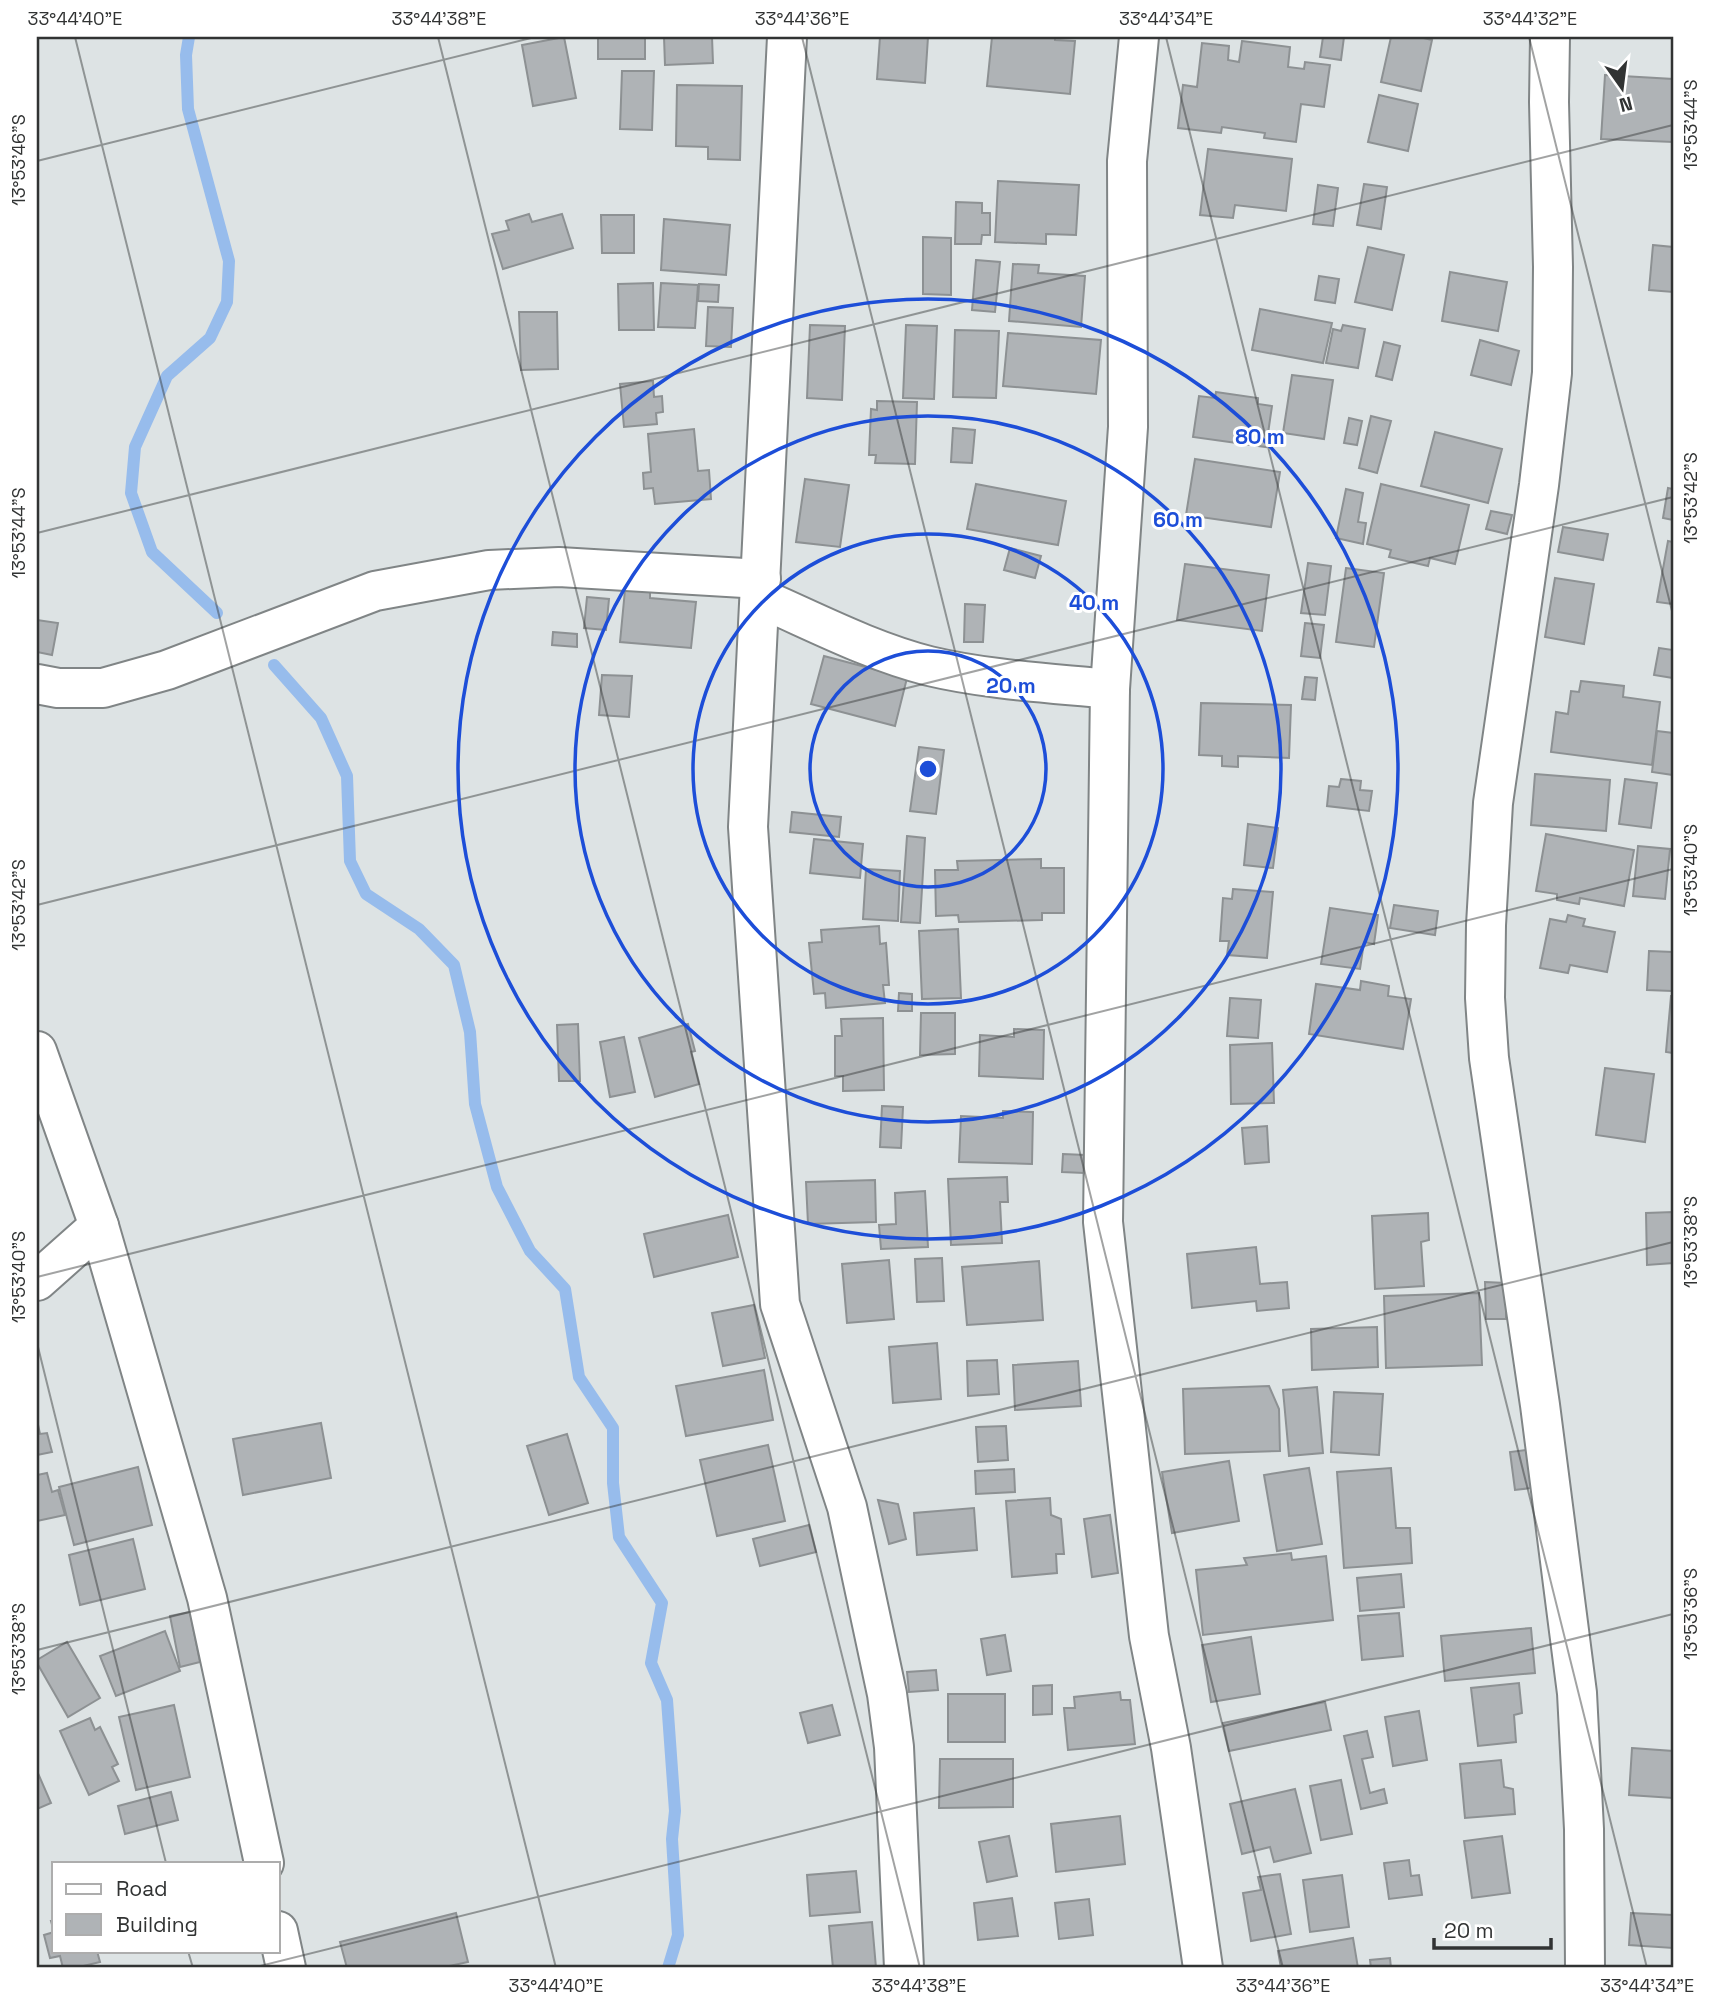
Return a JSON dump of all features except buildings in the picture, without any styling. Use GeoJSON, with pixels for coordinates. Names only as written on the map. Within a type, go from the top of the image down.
{"type":"FeatureCollection","features":[{"type":"Feature","properties":{"kind":"street"},"geometry":{"type":"LineString","coordinates":[[788,37],[748,827],[780,1304],[847,1507],[887,1694],[894,1747],[904,1968]]}},
{"type":"Feature","properties":{"kind":"street"},"geometry":{"type":"LineString","coordinates":[[1139,37],[1127,161],[1128,427],[1110,689],[1103,1222],[1149,1636],[1171,1748],[1203,1968]]}},
{"type":"Feature","properties":{"kind":"street"},"geometry":{"type":"LineString","coordinates":[[1550,37],[1552,373],[1539,485],[1493,803],[1485,998],[1489,1058],[1540,1405],[1577,1693],[1584,1829],[1585,1968]]}},
{"type":"Feature","properties":{"kind":"street"},"geometry":{"type":"LineString","coordinates":[[37,684],[58,688],[103,688],[167,670],[375,591],[489,570],[559,567],[760,589],[879,650],[930,666],[1110,689]]}},
{"type":"Feature","properties":{"kind":"street"},"geometry":{"type":"LineString","coordinates":[[37,1051],[99,1226],[207,1598],[264,1862]]}},
{"type":"Feature","properties":{"kind":"street"},"geometry":{"type":"LineString","coordinates":[[37,1281],[99,1226]]}},
{"type":"Feature","properties":{"kind":"street"},"geometry":{"type":"LineString","coordinates":[[280,1940],[286,1968]]}},
{"type":"Feature","properties":{"kind":"waterway"},"geometry":{"type":"LineString","coordinates":[[189,37],[186,55],[188,109],[229,261],[227,302],[210,338],[167,376],[135,447],[131,493],[152,552],[217,613]]}},
{"type":"Feature","properties":{"kind":"waterway"},"geometry":{"type":"LineString","coordinates":[[274,665],[321,718],[347,776],[350,861],[366,894],[419,929],[454,965],[470,1032],[475,1104],[497,1187],[530,1251],[565,1289],[579,1377],[613,1428],[613,1483],[619,1537],[662,1603],[651,1663],[667,1700],[675,1811],[672,1839],[678,1935],[668,1968]]}}]}
